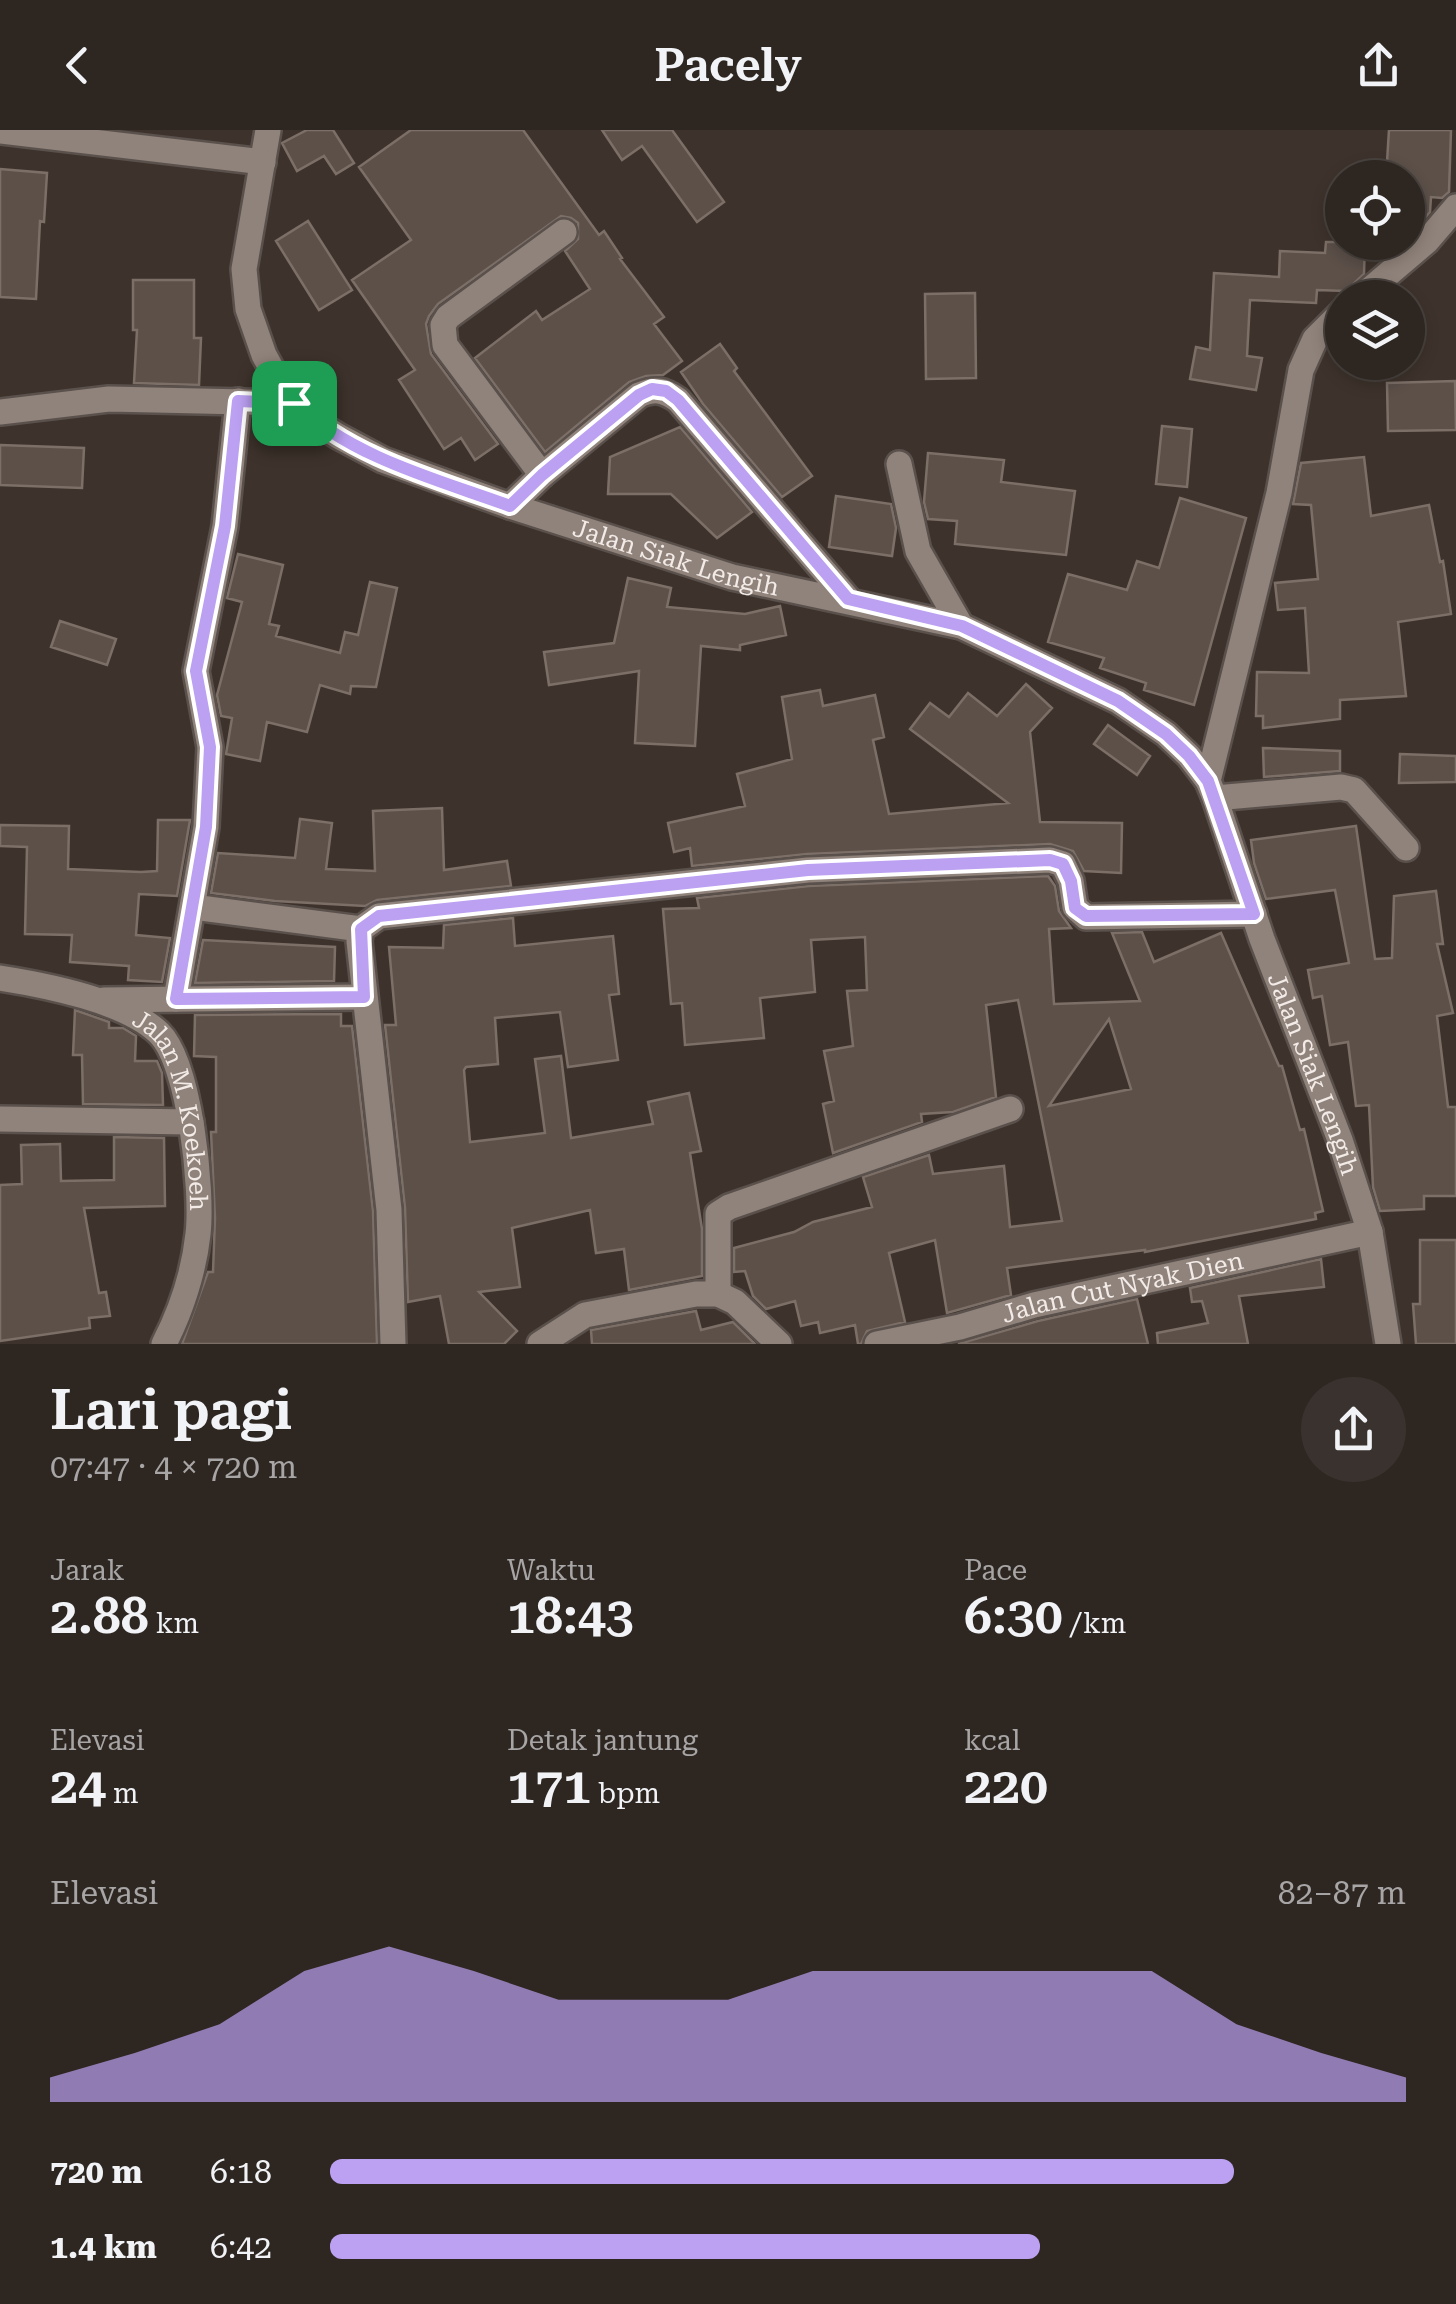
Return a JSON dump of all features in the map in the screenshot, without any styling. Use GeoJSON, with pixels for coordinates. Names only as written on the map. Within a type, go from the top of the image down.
{"type":"FeatureCollection","features":[{"type":"Feature","properties":{"kind":"street","name":"Jalan Siak Lengih"},"geometry":{"type":"LineString","coordinates":[[268,130],[244,289],[264,355],[294,403],[311,419],[383,460],[510,506],[732,577],[962,626],[1118,701],[1166,734],[1189,756],[1211,789],[1340,1140],[1370,1232],[1388,1344]]}},
{"type":"Feature","properties":{"kind":"street"},"geometry":{"type":"LineString","coordinates":[[0,131],[263,162]]}},
{"type":"Feature","properties":{"kind":"street"},"geometry":{"type":"LineString","coordinates":[[1381,280],[1427,241],[1456,206]]}},
{"type":"Feature","properties":{"kind":"street"},"geometry":{"type":"LineString","coordinates":[[542,475],[445,345],[444,326],[448,317],[564,232]]}},
{"type":"Feature","properties":{"kind":"street"},"geometry":{"type":"LineString","coordinates":[[1325,330],[1315,340],[1301,370],[1279,492],[1211,789],[1354,790],[1406,848]]}},
{"type":"Feature","properties":{"kind":"street"},"geometry":{"type":"LineString","coordinates":[[510,506],[639,395],[652,389],[666,391],[678,400],[848,599]]}},
{"type":"Feature","properties":{"kind":"street"},"geometry":{"type":"LineString","coordinates":[[0,412],[109,399],[294,403]]}},
{"type":"Feature","properties":{"kind":"street"},"geometry":{"type":"LineString","coordinates":[[176,999],[206,827],[210,758],[196,671],[225,526],[238,401]]}},
{"type":"Feature","properties":{"kind":"street"},"geometry":{"type":"LineString","coordinates":[[899,464],[918,551],[962,626]]}},
{"type":"Feature","properties":{"kind":"street"},"geometry":{"type":"LineString","coordinates":[[193,908],[361,929],[379,916],[808,870],[1050,860],[1063,864],[1071,881],[1075,908],[1086,916],[1254,914]]}},
{"type":"Feature","properties":{"kind":"street"},"geometry":{"type":"LineString","coordinates":[[361,929],[364,997],[388,1210],[393,1344]]}},
{"type":"Feature","properties":{"kind":"street","name":"Jalan M. Koekoeh"},"geometry":{"type":"LineString","coordinates":[[0,978],[91,1000],[141,1020],[168,1044],[177,1064],[191,1122],[198,1232],[181,1304],[164,1344]]}},
{"type":"Feature","properties":{"kind":"street"},"geometry":{"type":"LineString","coordinates":[[91,1000],[364,997]]}},
{"type":"Feature","properties":{"kind":"street"},"geometry":{"type":"LineString","coordinates":[[718,1294],[716,1224],[718,1214],[729,1207],[1010,1109]]}},
{"type":"Feature","properties":{"kind":"street"},"geometry":{"type":"LineString","coordinates":[[0,1119],[191,1122]]}},
{"type":"Feature","properties":{"kind":"street","name":"Jalan Cut Nyak Dien"},"geometry":{"type":"LineString","coordinates":[[877,1344],[962,1335],[1034,1306],[1370,1232]]}},
{"type":"Feature","properties":{"kind":"street"},"geometry":{"type":"LineString","coordinates":[[540,1344],[585,1314],[678,1295],[718,1294],[744,1309],[779,1344]]}},
{"type":"Feature","properties":{"kind":"building"},"geometry":{"type":"Polygon","coordinates":[[[307,130],[333,130],[354,163],[336,174],[324,156],[297,171],[282,143],[307,130]]]}},
{"type":"Feature","properties":{"kind":"building"},"geometry":{"type":"Polygon","coordinates":[[[411,130],[523,130],[599,235],[604,231],[664,317],[654,324],[682,361],[663,375],[629,382],[545,452],[475,358],[536,311],[542,320],[590,289],[565,251],[578,239],[578,223],[561,216],[438,304],[429,316],[426,324],[431,354],[498,444],[475,460],[461,438],[444,449],[399,380],[415,370],[352,280],[411,240],[359,167],[411,130]]]}},
{"type":"Feature","properties":{"kind":"building"},"geometry":{"type":"Polygon","coordinates":[[[602,130],[672,130],[724,202],[697,222],[642,146],[622,160],[602,130]]]}},
{"type":"Feature","properties":{"kind":"building"},"geometry":{"type":"Polygon","coordinates":[[[1389,130],[1451,130],[1449,192],[1442,198],[1431,197],[1430,212],[1425,218],[1425,160],[1387,160],[1389,130]]]}},
{"type":"Feature","properties":{"kind":"building"},"geometry":{"type":"Polygon","coordinates":[[[0,169],[47,173],[36,299],[0,297],[0,169]]]}},
{"type":"Feature","properties":{"kind":"building"},"geometry":{"type":"Polygon","coordinates":[[[308,221],[352,290],[319,310],[276,241],[308,221]]]}},
{"type":"Feature","properties":{"kind":"building"},"geometry":{"type":"Polygon","coordinates":[[[1280,251],[1325,253],[1325,260],[1364,260],[1364,274],[1358,280],[1325,280],[1325,290],[1317,290],[1316,303],[1250,300],[1247,356],[1262,358],[1256,390],[1190,379],[1196,347],[1210,350],[1214,273],[1279,277],[1280,251]]]}},
{"type":"Feature","properties":{"kind":"building"},"geometry":{"type":"Polygon","coordinates":[[[133,280],[194,280],[194,338],[201,338],[199,385],[134,383],[137,330],[133,330],[133,280]]]}},
{"type":"Feature","properties":{"kind":"building"},"geometry":{"type":"Polygon","coordinates":[[[975,293],[976,378],[926,379],[925,294],[975,293]]]}},
{"type":"Feature","properties":{"kind":"building"},"geometry":{"type":"Polygon","coordinates":[[[720,344],[737,368],[734,371],[812,476],[782,497],[681,372],[720,344]]]}},
{"type":"Feature","properties":{"kind":"building"},"geometry":{"type":"Polygon","coordinates":[[[1455,381],[1456,430],[1388,431],[1387,383],[1455,381]]]}},
{"type":"Feature","properties":{"kind":"building"},"geometry":{"type":"Polygon","coordinates":[[[1162,426],[1192,429],[1187,487],[1156,484],[1162,426]]]}},
{"type":"Feature","properties":{"kind":"building"},"geometry":{"type":"Polygon","coordinates":[[[680,427],[752,512],[717,538],[671,494],[608,494],[610,457],[680,427]]]}},
{"type":"Feature","properties":{"kind":"building"},"geometry":{"type":"Polygon","coordinates":[[[0,445],[84,448],[82,488],[0,485],[0,445]]]}},
{"type":"Feature","properties":{"kind":"building"},"geometry":{"type":"Polygon","coordinates":[[[928,453],[1004,460],[1001,482],[1075,491],[1066,555],[955,544],[957,521],[928,519],[924,502],[928,453]]]}},
{"type":"Feature","properties":{"kind":"building"},"geometry":{"type":"Polygon","coordinates":[[[1364,457],[1371,516],[1429,505],[1451,614],[1398,622],[1406,696],[1340,700],[1340,719],[1263,728],[1263,716],[1256,716],[1257,672],[1309,673],[1305,608],[1278,610],[1275,583],[1318,579],[1311,505],[1293,504],[1301,463],[1364,457]]]}},
{"type":"Feature","properties":{"kind":"building"},"geometry":{"type":"Polygon","coordinates":[[[836,496],[891,504],[896,528],[892,556],[829,547],[836,496]]]}},
{"type":"Feature","properties":{"kind":"building"},"geometry":{"type":"Polygon","coordinates":[[[1180,498],[1246,518],[1194,705],[1144,690],[1146,683],[1100,668],[1104,658],[1048,642],[1068,574],[1127,590],[1137,561],[1159,568],[1180,498]]]}},
{"type":"Feature","properties":{"kind":"building"},"geometry":{"type":"Polygon","coordinates":[[[238,554],[283,565],[269,624],[279,626],[276,636],[340,653],[345,632],[358,635],[370,582],[397,588],[376,687],[351,686],[350,694],[320,685],[307,732],[267,722],[260,761],[226,754],[232,718],[221,716],[217,695],[242,602],[227,598],[238,554]]]}},
{"type":"Feature","properties":{"kind":"building"},"geometry":{"type":"Polygon","coordinates":[[[628,578],[671,588],[667,607],[745,614],[780,606],[786,635],[740,645],[740,650],[701,646],[695,746],[635,743],[639,671],[549,685],[544,652],[614,643],[628,578]]]}},
{"type":"Feature","properties":{"kind":"building"},"geometry":{"type":"Polygon","coordinates":[[[60,621],[116,639],[107,665],[51,647],[60,621]]]}},
{"type":"Feature","properties":{"kind":"building"},"geometry":{"type":"Polygon","coordinates":[[[1026,684],[1052,708],[1030,732],[1040,822],[1122,823],[1121,873],[1084,871],[1073,851],[1050,844],[807,854],[692,866],[690,848],[674,852],[668,823],[745,806],[737,774],[792,759],[782,697],[820,690],[823,706],[875,695],[884,737],[873,740],[889,814],[1008,803],[910,729],[930,703],[949,717],[968,693],[997,716],[1026,684]]]}},
{"type":"Feature","properties":{"kind":"building"},"geometry":{"type":"Polygon","coordinates":[[[1108,725],[1150,756],[1137,775],[1094,744],[1108,725]]]}},
{"type":"Feature","properties":{"kind":"building"},"geometry":{"type":"Polygon","coordinates":[[[1263,748],[1340,751],[1340,771],[1264,777],[1263,748]]]}},
{"type":"Feature","properties":{"kind":"building"},"geometry":{"type":"Polygon","coordinates":[[[1400,754],[1456,756],[1456,782],[1399,783],[1400,754]]]}},
{"type":"Feature","properties":{"kind":"building"},"geometry":{"type":"Polygon","coordinates":[[[442,808],[444,870],[507,861],[511,886],[377,900],[365,906],[211,893],[218,853],[295,858],[300,819],[332,823],[326,869],[375,871],[373,811],[442,808]]]}},
{"type":"Feature","properties":{"kind":"building"},"geometry":{"type":"Polygon","coordinates":[[[158,820],[190,820],[177,896],[139,894],[136,935],[170,938],[162,982],[128,980],[129,966],[70,962],[72,935],[25,934],[27,847],[0,846],[0,825],[69,826],[68,869],[141,872],[157,871],[158,820]]]}},
{"type":"Feature","properties":{"kind":"building"},"geometry":{"type":"Polygon","coordinates":[[[1356,826],[1375,959],[1392,958],[1394,896],[1436,891],[1443,944],[1437,944],[1453,1013],[1437,1016],[1448,1107],[1456,1107],[1456,1196],[1424,1196],[1424,1209],[1380,1211],[1373,1187],[1369,1105],[1356,1106],[1348,1042],[1330,1045],[1322,996],[1313,998],[1308,970],[1349,963],[1335,890],[1266,899],[1254,863],[1251,840],[1356,826]]]}},
{"type":"Feature","properties":{"kind":"building"},"geometry":{"type":"Polygon","coordinates":[[[1048,876],[1055,886],[1059,911],[1071,928],[1049,929],[1054,1004],[1140,1001],[1112,933],[1142,932],[1154,962],[1221,933],[1282,1066],[1300,1130],[1304,1129],[1323,1211],[1315,1213],[1316,1219],[1145,1252],[1007,1268],[1011,1295],[947,1313],[935,1240],[889,1253],[905,1322],[867,1331],[861,1344],[855,1325],[820,1333],[818,1322],[801,1326],[795,1301],[766,1309],[753,1296],[745,1271],[734,1272],[734,1248],[872,1207],[863,1177],[929,1155],[933,1174],[1004,1166],[1010,1227],[1062,1221],[1018,1000],[986,1005],[996,1097],[953,1112],[921,1114],[922,1122],[833,1153],[823,1104],[834,1101],[824,1051],[853,1046],[847,991],[867,990],[865,937],[811,940],[815,992],[760,998],[764,1038],[685,1045],[682,1003],[671,1004],[663,909],[699,908],[697,898],[809,886],[1048,876]],[[1109,1019],[1049,1106],[1131,1089],[1109,1019]]]}},
{"type":"Feature","properties":{"kind":"building"},"geometry":{"type":"Polygon","coordinates":[[[513,918],[515,946],[613,936],[619,994],[609,995],[618,1060],[568,1067],[560,1012],[495,1018],[498,1064],[464,1070],[470,1142],[545,1133],[535,1059],[561,1056],[571,1138],[653,1124],[648,1102],[689,1093],[701,1151],[690,1153],[702,1229],[702,1276],[629,1290],[624,1249],[596,1253],[590,1210],[512,1228],[520,1287],[479,1292],[517,1331],[504,1344],[449,1344],[440,1296],[408,1302],[405,1208],[385,1025],[396,1025],[389,947],[443,948],[444,925],[513,918]]]}},
{"type":"Feature","properties":{"kind":"building"},"geometry":{"type":"Polygon","coordinates":[[[203,940],[335,947],[334,981],[195,983],[203,940]]]}},
{"type":"Feature","properties":{"kind":"building"},"geometry":{"type":"Polygon","coordinates":[[[75,1010],[109,1022],[109,1028],[123,1028],[136,1036],[135,1061],[157,1061],[162,1073],[163,1105],[83,1104],[82,1055],[73,1055],[75,1010]]]}},
{"type":"Feature","properties":{"kind":"building"},"geometry":{"type":"Polygon","coordinates":[[[341,1014],[341,1026],[352,1026],[373,1211],[377,1344],[182,1344],[208,1272],[213,1272],[211,1132],[216,1132],[216,1057],[194,1056],[195,1015],[341,1014]]]}},
{"type":"Feature","properties":{"kind":"building"},"geometry":{"type":"Polygon","coordinates":[[[114,1137],[164,1138],[165,1206],[84,1208],[99,1293],[106,1292],[110,1316],[89,1318],[90,1328],[0,1341],[0,1185],[22,1184],[21,1145],[60,1144],[61,1181],[114,1180],[114,1137]]]}},
{"type":"Feature","properties":{"kind":"building"},"geometry":{"type":"Polygon","coordinates":[[[1420,1240],[1456,1240],[1456,1344],[1416,1344],[1413,1304],[1420,1304],[1420,1240]]]}},
{"type":"Feature","properties":{"kind":"building"},"geometry":{"type":"Polygon","coordinates":[[[1321,1259],[1324,1287],[1239,1296],[1248,1344],[1158,1344],[1157,1333],[1208,1323],[1202,1301],[1192,1302],[1190,1288],[1321,1259]]]}},
{"type":"Feature","properties":{"kind":"building"},"geometry":{"type":"Polygon","coordinates":[[[1137,1299],[1148,1344],[958,1344],[1038,1321],[1137,1299]]]}},
{"type":"Feature","properties":{"kind":"building"},"geometry":{"type":"Polygon","coordinates":[[[696,1311],[701,1330],[733,1322],[755,1344],[592,1344],[591,1330],[696,1311]]]}},
{"type":"Feature","properties":{"kind":"route"},"geometry":{"type":"LineString","coordinates":[[652,389],[666,391],[678,400],[848,599],[962,626],[1118,701],[1166,734],[1208,781],[1254,914],[1086,916],[1075,908],[1071,881],[1058,860],[808,870],[379,916],[361,929],[364,997],[176,999],[206,827],[210,747],[196,671],[225,526],[238,401],[294,403],[311,419],[383,460],[510,506],[639,395],[652,389]]}}]}
